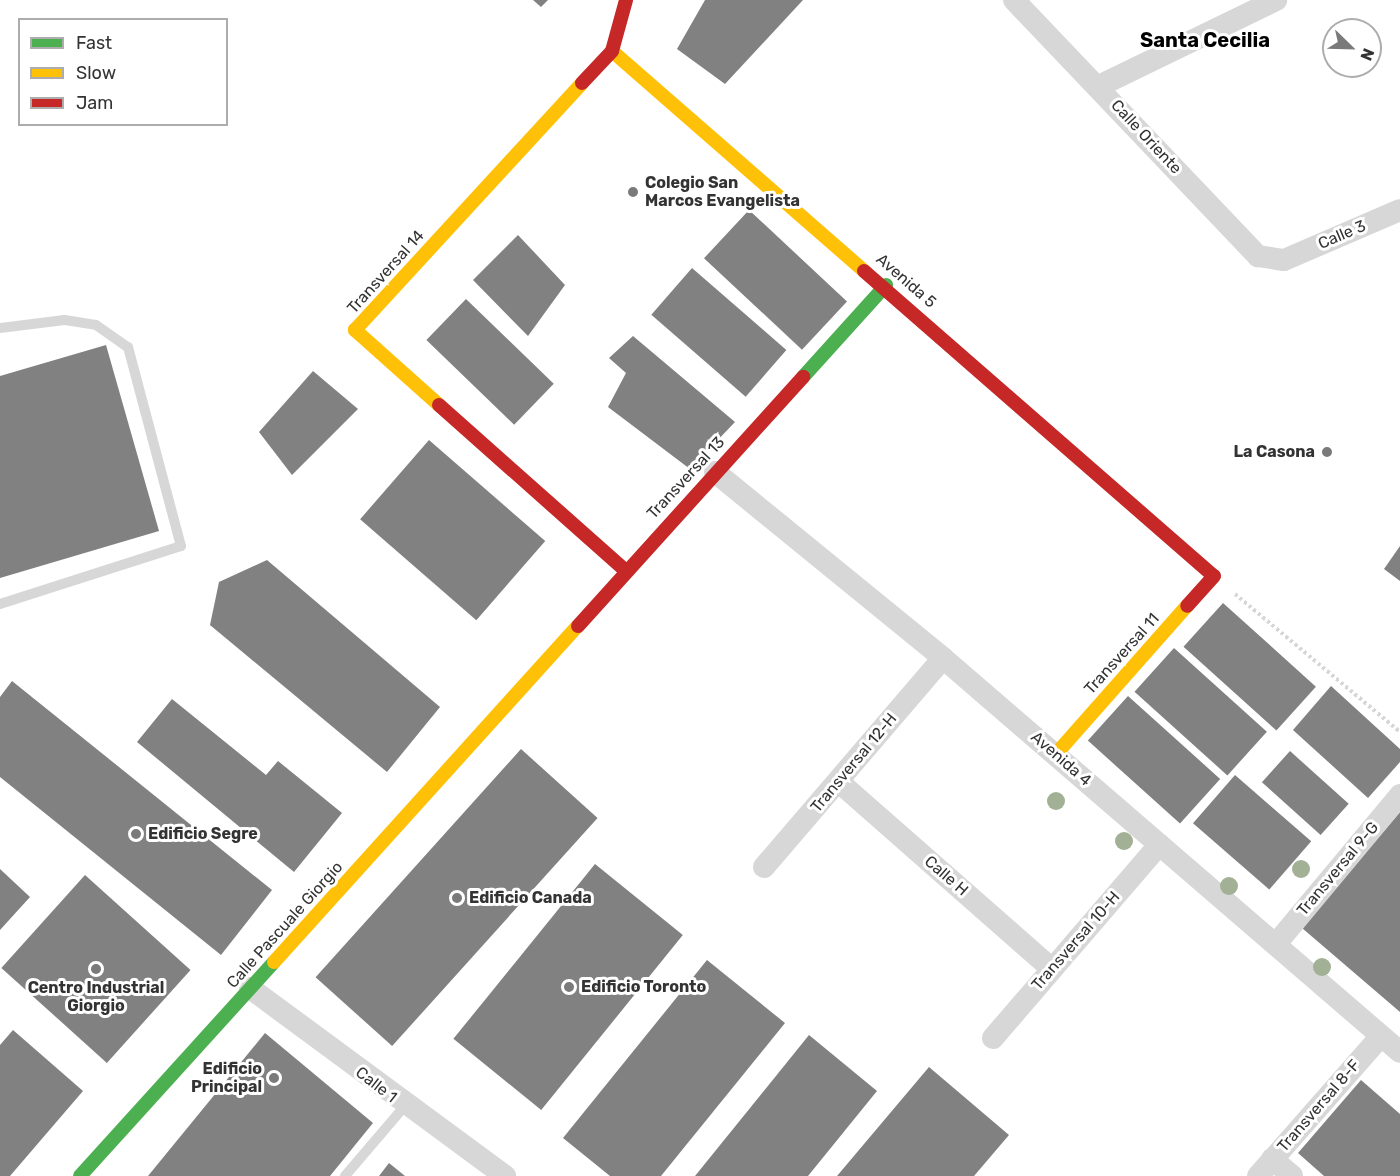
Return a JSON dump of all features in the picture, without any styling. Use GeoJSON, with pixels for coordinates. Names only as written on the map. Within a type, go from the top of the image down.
{"type":"FeatureCollection","features":[{"type":"Feature","properties":{"kind":"street"},"geometry":{"type":"LineString","coordinates":[[612,51],[626,0]]}},
{"type":"Feature","properties":{"kind":"street","name":"Calle Oriente"},"geometry":{"type":"LineString","coordinates":[[1014,0],[1099,86],[1258,256],[1284,260]]}},
{"type":"Feature","properties":{"kind":"street"},"geometry":{"type":"LineString","coordinates":[[1099,86],[1276,0]]}},
{"type":"Feature","properties":{"kind":"street","name":"Avenida 5"},"geometry":{"type":"LineString","coordinates":[[612,51],[886,285],[1214,576]]}},
{"type":"Feature","properties":{"kind":"street","name":"Transversal 14"},"geometry":{"type":"LineString","coordinates":[[612,51],[355,330],[624,570]]}},
{"type":"Feature","properties":{"kind":"street","name":"Calle 3"},"geometry":{"type":"LineString","coordinates":[[1284,260],[1400,210]]}},
{"type":"Feature","properties":{"kind":"street","name":"Transversal 13"},"geometry":{"type":"LineString","coordinates":[[513,696],[624,570],[886,285]]}},
{"type":"Feature","properties":{"kind":"street","name":"Avenida 4"},"geometry":{"type":"LineString","coordinates":[[715,472],[943,658],[1400,1052]]}},
{"type":"Feature","properties":{"kind":"street","name":"Transversal 11"},"geometry":{"type":"LineString","coordinates":[[1056,754],[1214,576]]}},
{"type":"Feature","properties":{"kind":"street","name":"Transversal 12-H"},"geometry":{"type":"LineString","coordinates":[[764,867],[943,658]]}},
{"type":"Feature","properties":{"kind":"street","name":"Calle Pascuale Giorgio"},"geometry":{"type":"LineString","coordinates":[[80,1176],[513,696]]}},
{"type":"Feature","properties":{"kind":"street","name":"Calle H"},"geometry":{"type":"LineString","coordinates":[[839,782],[1052,969]]}},
{"type":"Feature","properties":{"kind":"street","name":"Transversal 9-G"},"geometry":{"type":"LineString","coordinates":[[1276,944],[1400,795]]}},
{"type":"Feature","properties":{"kind":"street","name":"Transversal 10-H"},"geometry":{"type":"LineString","coordinates":[[993,1038],[1159,845]]}},
{"type":"Feature","properties":{"kind":"street","name":"Calle 1"},"geometry":{"type":"LineString","coordinates":[[250,988],[404,1107],[505,1176]]}},
{"type":"Feature","properties":{"kind":"street","name":"Transversal 8-F"},"geometry":{"type":"LineString","coordinates":[[1265,1168],[1381,1036]]}},
{"type":"Feature","properties":{"kind":"street"},"geometry":{"type":"LineString","coordinates":[[1265,1168],[1292,1176]]}},
{"type":"Feature","properties":{"kind":"lane"},"geometry":{"type":"LineString","coordinates":[[0,328],[65,320],[96,325],[128,347],[181,546],[0,604]]}},
{"type":"Feature","properties":{"kind":"lane"},"geometry":{"type":"LineString","coordinates":[[345,1176],[404,1107]]}},
{"type":"Feature","properties":{"kind":"path"},"geometry":{"type":"LineString","coordinates":[[1214,576],[1400,732]]}},
{"type":"Feature","properties":{"kind":"building"},"geometry":{"type":"Polygon","coordinates":[[[533,0],[548,0],[541,7],[533,0]]]}},
{"type":"Feature","properties":{"kind":"building"},"geometry":{"type":"Polygon","coordinates":[[[705,0],[803,0],[725,84],[677,49],[705,0]]]}},
{"type":"Feature","properties":{"kind":"building"},"geometry":{"type":"Polygon","coordinates":[[[749,210],[847,301],[802,350],[704,258],[749,210]]]}},
{"type":"Feature","properties":{"kind":"building"},"geometry":{"type":"Polygon","coordinates":[[[518,235],[565,285],[528,336],[473,280],[518,235]]]}},
{"type":"Feature","properties":{"kind":"building"},"geometry":{"type":"Polygon","coordinates":[[[692,268],[786,350],[746,397],[651,315],[692,268]]]}},
{"type":"Feature","properties":{"kind":"building"},"geometry":{"type":"Polygon","coordinates":[[[466,299],[554,384],[514,425],[426,340],[466,299]]]}},
{"type":"Feature","properties":{"kind":"building"},"geometry":{"type":"Polygon","coordinates":[[[633,336],[735,422],[690,469],[608,407],[626,373],[609,358],[633,336]]]}},
{"type":"Feature","properties":{"kind":"building"},"geometry":{"type":"Polygon","coordinates":[[[106,345],[159,531],[0,578],[0,376],[106,345]]]}},
{"type":"Feature","properties":{"kind":"building"},"geometry":{"type":"Polygon","coordinates":[[[313,371],[358,409],[292,475],[259,432],[313,371]]]}},
{"type":"Feature","properties":{"kind":"building"},"geometry":{"type":"Polygon","coordinates":[[[429,440],[545,541],[476,620],[360,519],[429,440]]]}},
{"type":"Feature","properties":{"kind":"building"},"geometry":{"type":"Polygon","coordinates":[[[1400,546],[1400,581],[1384,569],[1400,546]]]}},
{"type":"Feature","properties":{"kind":"building"},"geometry":{"type":"Polygon","coordinates":[[[267,560],[440,707],[387,772],[210,625],[219,582],[267,560]]]}},
{"type":"Feature","properties":{"kind":"building"},"geometry":{"type":"Polygon","coordinates":[[[1223,603],[1316,687],[1276,730],[1184,647],[1223,603]]]}},
{"type":"Feature","properties":{"kind":"building"},"geometry":{"type":"Polygon","coordinates":[[[1174,648],[1267,732],[1227,775],[1135,692],[1174,648]]]}},
{"type":"Feature","properties":{"kind":"building","name":"Edificio Segre"},"geometry":{"type":"Polygon","coordinates":[[[12,681],[272,890],[221,955],[0,777],[0,697],[12,681]]]}},
{"type":"Feature","properties":{"kind":"building"},"geometry":{"type":"Polygon","coordinates":[[[1331,686],[1400,749],[1400,762],[1368,798],[1293,730],[1331,686]]]}},
{"type":"Feature","properties":{"kind":"building"},"geometry":{"type":"Polygon","coordinates":[[[1128,696],[1220,779],[1180,824],[1088,741],[1128,696]]]}},
{"type":"Feature","properties":{"kind":"building"},"geometry":{"type":"Polygon","coordinates":[[[172,699],[266,775],[278,761],[342,813],[294,872],[137,742],[172,699]]]}},
{"type":"Feature","properties":{"kind":"building","name":"Edificio Canada"},"geometry":{"type":"Polygon","coordinates":[[[521,749],[598,818],[392,1046],[316,977],[521,749]]]}},
{"type":"Feature","properties":{"kind":"building"},"geometry":{"type":"Polygon","coordinates":[[[1290,751],[1349,804],[1321,835],[1262,782],[1290,751]]]}},
{"type":"Feature","properties":{"kind":"building"},"geometry":{"type":"Polygon","coordinates":[[[1235,775],[1311,841],[1269,890],[1193,823],[1235,775]]]}},
{"type":"Feature","properties":{"kind":"building"},"geometry":{"type":"Polygon","coordinates":[[[1400,812],[1400,1012],[1302,928],[1400,812]]]}},
{"type":"Feature","properties":{"kind":"building","name":"Edificio Toronto"},"geometry":{"type":"Polygon","coordinates":[[[595,864],[683,935],[541,1110],[453,1039],[595,864]]]}},
{"type":"Feature","properties":{"kind":"building"},"geometry":{"type":"Polygon","coordinates":[[[0,869],[30,897],[0,930],[0,869]]]}},
{"type":"Feature","properties":{"kind":"building","name":"Centro Industrial Giorgio"},"geometry":{"type":"Polygon","coordinates":[[[85,875],[191,970],[107,1063],[1,968],[85,875]]]}},
{"type":"Feature","properties":{"kind":"building"},"geometry":{"type":"Polygon","coordinates":[[[707,960],[785,1023],[661,1176],[610,1176],[563,1138],[707,960]]]}},
{"type":"Feature","properties":{"kind":"building"},"geometry":{"type":"Polygon","coordinates":[[[13,1030],[83,1091],[10,1176],[0,1176],[0,1045],[13,1030]]]}},
{"type":"Feature","properties":{"kind":"building","name":"Edificio Principal"},"geometry":{"type":"Polygon","coordinates":[[[265,1033],[373,1123],[330,1176],[148,1176],[265,1033]]]}},
{"type":"Feature","properties":{"kind":"building"},"geometry":{"type":"Polygon","coordinates":[[[809,1035],[877,1091],[808,1176],[695,1176],[809,1035]]]}},
{"type":"Feature","properties":{"kind":"building"},"geometry":{"type":"Polygon","coordinates":[[[929,1067],[1009,1135],[974,1176],[837,1176],[929,1067]]]}},
{"type":"Feature","properties":{"kind":"building"},"geometry":{"type":"Polygon","coordinates":[[[1361,1080],[1400,1114],[1400,1176],[1324,1176],[1298,1153],[1361,1080]]]}},
{"type":"Feature","properties":{"kind":"building"},"geometry":{"type":"Polygon","coordinates":[[[389,1163],[405,1176],[379,1176],[389,1163]]]}},
{"type":"Feature","properties":{"kind":"traffic: fast"},"geometry":{"type":"LineString","coordinates":[[803,377],[886,285]]}},
{"type":"Feature","properties":{"kind":"traffic: fast"},"geometry":{"type":"LineString","coordinates":[[80,1176],[274,962]]}},
{"type":"Feature","properties":{"kind":"traffic: slow"},"geometry":{"type":"LineString","coordinates":[[612,51],[864,271]]}},
{"type":"Feature","properties":{"kind":"traffic: slow"},"geometry":{"type":"LineString","coordinates":[[439,405],[355,330],[582,83]]}},
{"type":"Feature","properties":{"kind":"traffic: slow"},"geometry":{"type":"LineString","coordinates":[[1056,754],[1187,606]]}},
{"type":"Feature","properties":{"kind":"traffic: slow"},"geometry":{"type":"LineString","coordinates":[[274,962],[578,626]]}},
{"type":"Feature","properties":{"kind":"traffic: jam"},"geometry":{"type":"LineString","coordinates":[[582,83],[612,51],[626,0]]}},
{"type":"Feature","properties":{"kind":"traffic: jam"},"geometry":{"type":"LineString","coordinates":[[864,271],[1214,576],[1187,606]]}},
{"type":"Feature","properties":{"kind":"traffic: jam"},"geometry":{"type":"LineString","coordinates":[[578,626],[803,377]]}},
{"type":"Feature","properties":{"kind":"traffic: jam"},"geometry":{"type":"LineString","coordinates":[[439,405],[624,569]]}},
{"type":"Feature","properties":{"kind":"place","name":"Colegio San Marcos Evangelista"},"geometry":{"type":"Point","coordinates":[633,192]}},
{"type":"Feature","properties":{"kind":"place","name":"La Casona"},"geometry":{"type":"Point","coordinates":[1327,452]}},
{"type":"Feature","properties":{"kind":"place","name":"Edificio Segre"},"geometry":{"type":"Point","coordinates":[136,834]}},
{"type":"Feature","properties":{"kind":"place","name":"Edificio Canada"},"geometry":{"type":"Point","coordinates":[457,898]}},
{"type":"Feature","properties":{"kind":"place","name":"Centro Industrial Giorgio"},"geometry":{"type":"Point","coordinates":[96,969]}},
{"type":"Feature","properties":{"kind":"place","name":"Edificio Toronto"},"geometry":{"type":"Point","coordinates":[569,987]}},
{"type":"Feature","properties":{"kind":"place","name":"Edificio Principal"},"geometry":{"type":"Point","coordinates":[274,1078]}},
{"type":"Feature","properties":{"kind":"district","name":"Santa Cecilia"},"geometry":{"type":"Point","coordinates":[1205,40]}}]}
